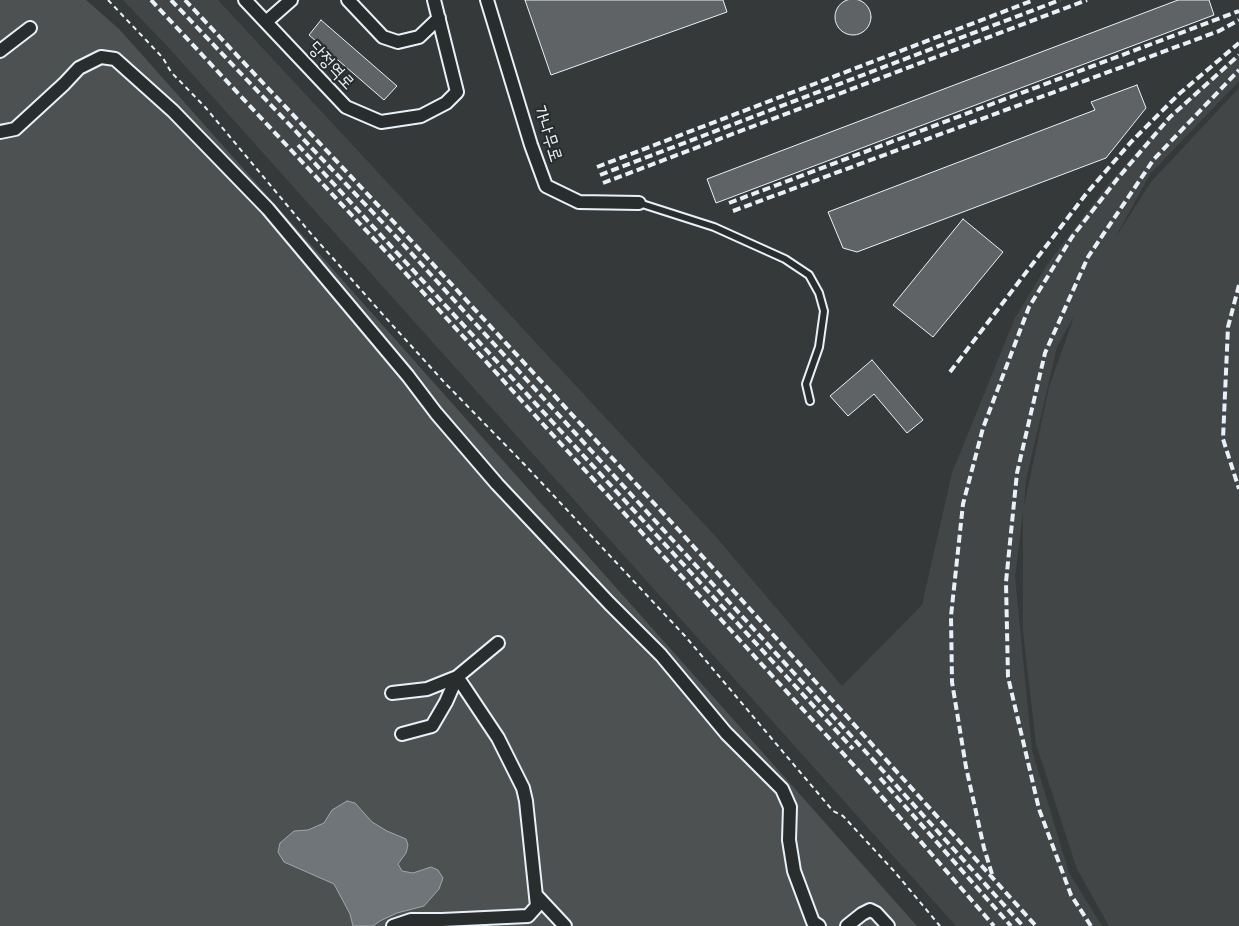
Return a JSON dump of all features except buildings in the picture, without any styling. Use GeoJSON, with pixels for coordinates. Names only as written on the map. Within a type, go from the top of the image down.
{"type":"FeatureCollection","features":[{"type":"Feature","properties":{"kind":"street","name":"당정역로"},"geometry":{"type":"LineString","coordinates":[[245,0],[346,107],[381,122],[421,116],[446,103],[457,92],[434,0]]}},
{"type":"Feature","properties":{"kind":"street"},"geometry":{"type":"LineString","coordinates":[[266,22],[291,0]]}},
{"type":"Feature","properties":{"kind":"street"},"geometry":{"type":"LineString","coordinates":[[348,0],[383,38],[398,42],[419,36],[439,18]]}},
{"type":"Feature","properties":{"kind":"street","name":"가나무로"},"geometry":{"type":"LineString","coordinates":[[487,0],[531,145],[546,186],[578,202],[639,203]]}},
{"type":"Feature","properties":{"kind":"street"},"geometry":{"type":"LineString","coordinates":[[0,51],[30,28]]}},
{"type":"Feature","properties":{"kind":"street"},"geometry":{"type":"LineString","coordinates":[[0,132],[15,130],[79,68],[101,57],[114,59],[120,63],[173,111],[268,209],[408,376],[436,413],[498,484],[609,603],[661,655],[726,733],[782,789],[790,807],[789,840],[794,871],[814,925]]}},
{"type":"Feature","properties":{"kind":"street"},"geometry":{"type":"LineString","coordinates":[[392,693],[427,689],[457,677],[498,643]]}},
{"type":"Feature","properties":{"kind":"street"},"geometry":{"type":"LineString","coordinates":[[402,734],[432,726],[446,702],[457,677]]}},
{"type":"Feature","properties":{"kind":"street"},"geometry":{"type":"LineString","coordinates":[[393,926],[411,920],[528,916],[537,906],[526,800],[523,788],[498,738],[457,677]]}},
{"type":"Feature","properties":{"kind":"street"},"geometry":{"type":"LineString","coordinates":[[536,896],[566,926]]}},
{"type":"Feature","properties":{"kind":"street"},"geometry":{"type":"LineString","coordinates":[[847,926],[870,910],[876,913],[888,926]]}},
{"type":"Feature","properties":{"kind":"lane"},"geometry":{"type":"LineString","coordinates":[[639,203],[714,227],[785,259],[809,275],[819,293],[824,311],[819,347],[806,384],[810,402]]}},
{"type":"Feature","properties":{"kind":"path"},"geometry":{"type":"LineString","coordinates":[[108,0],[163,58],[171,72],[205,107],[307,229],[392,324],[684,636],[815,791],[833,811],[843,816],[894,871],[940,926]]}},
{"type":"Feature","properties":{"kind":"shaded area"},"geometry":{"type":"Polygon","coordinates":[[[0,0],[86,0],[120,30],[917,926],[0,926],[0,0]]]}},
{"type":"Feature","properties":{"kind":"shaded area"},"geometry":{"type":"Polygon","coordinates":[[[123,0],[218,0],[717,538],[842,686],[922,605],[952,473],[1015,318],[1049,262],[1107,186],[1160,125],[1187,99],[1239,55],[1239,81],[1150,174],[1114,240],[1151,182],[1239,88],[1239,926],[1109,926],[1077,869],[1036,744],[1023,631],[1023,512],[1015,577],[1032,750],[1069,873],[1102,926],[956,926],[169,48],[123,0]],[[1075,314],[1057,347],[1026,480],[1024,506],[1049,387],[1075,314]]]}},
{"type":"Feature","properties":{"kind":"shaded area"},"geometry":{"type":"Polygon","coordinates":[[[347,801],[355,803],[372,822],[406,839],[408,845],[406,853],[398,864],[402,871],[413,873],[431,867],[438,870],[443,878],[439,889],[424,906],[397,913],[373,926],[353,926],[350,914],[334,884],[284,862],[278,852],[280,843],[294,831],[308,830],[324,823],[332,810],[347,801]]]}},
{"type":"Feature","properties":{"kind":"railway"},"geometry":{"type":"LineString","coordinates":[[151,0],[388,254],[869,782],[994,926]]}},
{"type":"Feature","properties":{"kind":"railway"},"geometry":{"type":"LineString","coordinates":[[171,0],[402,243],[1023,926]]}},
{"type":"Feature","properties":{"kind":"railway"},"geometry":{"type":"LineString","coordinates":[[185,0],[406,235],[675,526],[1036,926]]}},
{"type":"Feature","properties":{"kind":"railway"},"geometry":{"type":"LineString","coordinates":[[597,167],[1034,0]]}},
{"type":"Feature","properties":{"kind":"railway"},"geometry":{"type":"LineString","coordinates":[[600,175],[1060,0]]}},
{"type":"Feature","properties":{"kind":"railway"},"geometry":{"type":"LineString","coordinates":[[603,183],[1087,0]]}},
{"type":"Feature","properties":{"kind":"railway"},"geometry":{"type":"LineString","coordinates":[[729,203],[1239,11]]}},
{"type":"Feature","properties":{"kind":"railway"},"geometry":{"type":"LineString","coordinates":[[733,211],[1219,31],[1239,20]]}},
{"type":"Feature","properties":{"kind":"railway"},"geometry":{"type":"LineString","coordinates":[[950,372],[1086,194],[1131,142],[1179,94],[1239,43]]}},
{"type":"Feature","properties":{"kind":"railway"},"geometry":{"type":"LineString","coordinates":[[992,874],[984,848],[966,767],[952,682],[951,616],[963,504],[983,428],[1029,307],[1072,237],[1118,178],[1170,117],[1239,55]]}},
{"type":"Feature","properties":{"kind":"railway"},"geometry":{"type":"LineString","coordinates":[[1091,926],[1071,895],[1039,809],[1008,677],[1006,582],[1017,473],[1045,353],[1088,257],[1154,159],[1239,70]]}},
{"type":"Feature","properties":{"kind":"railway"},"geometry":{"type":"LineString","coordinates":[[298,145],[853,749]]}},
{"type":"Feature","properties":{"kind":"railway"},"geometry":{"type":"LineString","coordinates":[[1239,285],[1228,327],[1223,439],[1239,489]]}},
{"type":"Feature","properties":{"kind":"railway"},"geometry":{"type":"LineString","coordinates":[[880,778],[1011,926]]}}]}
